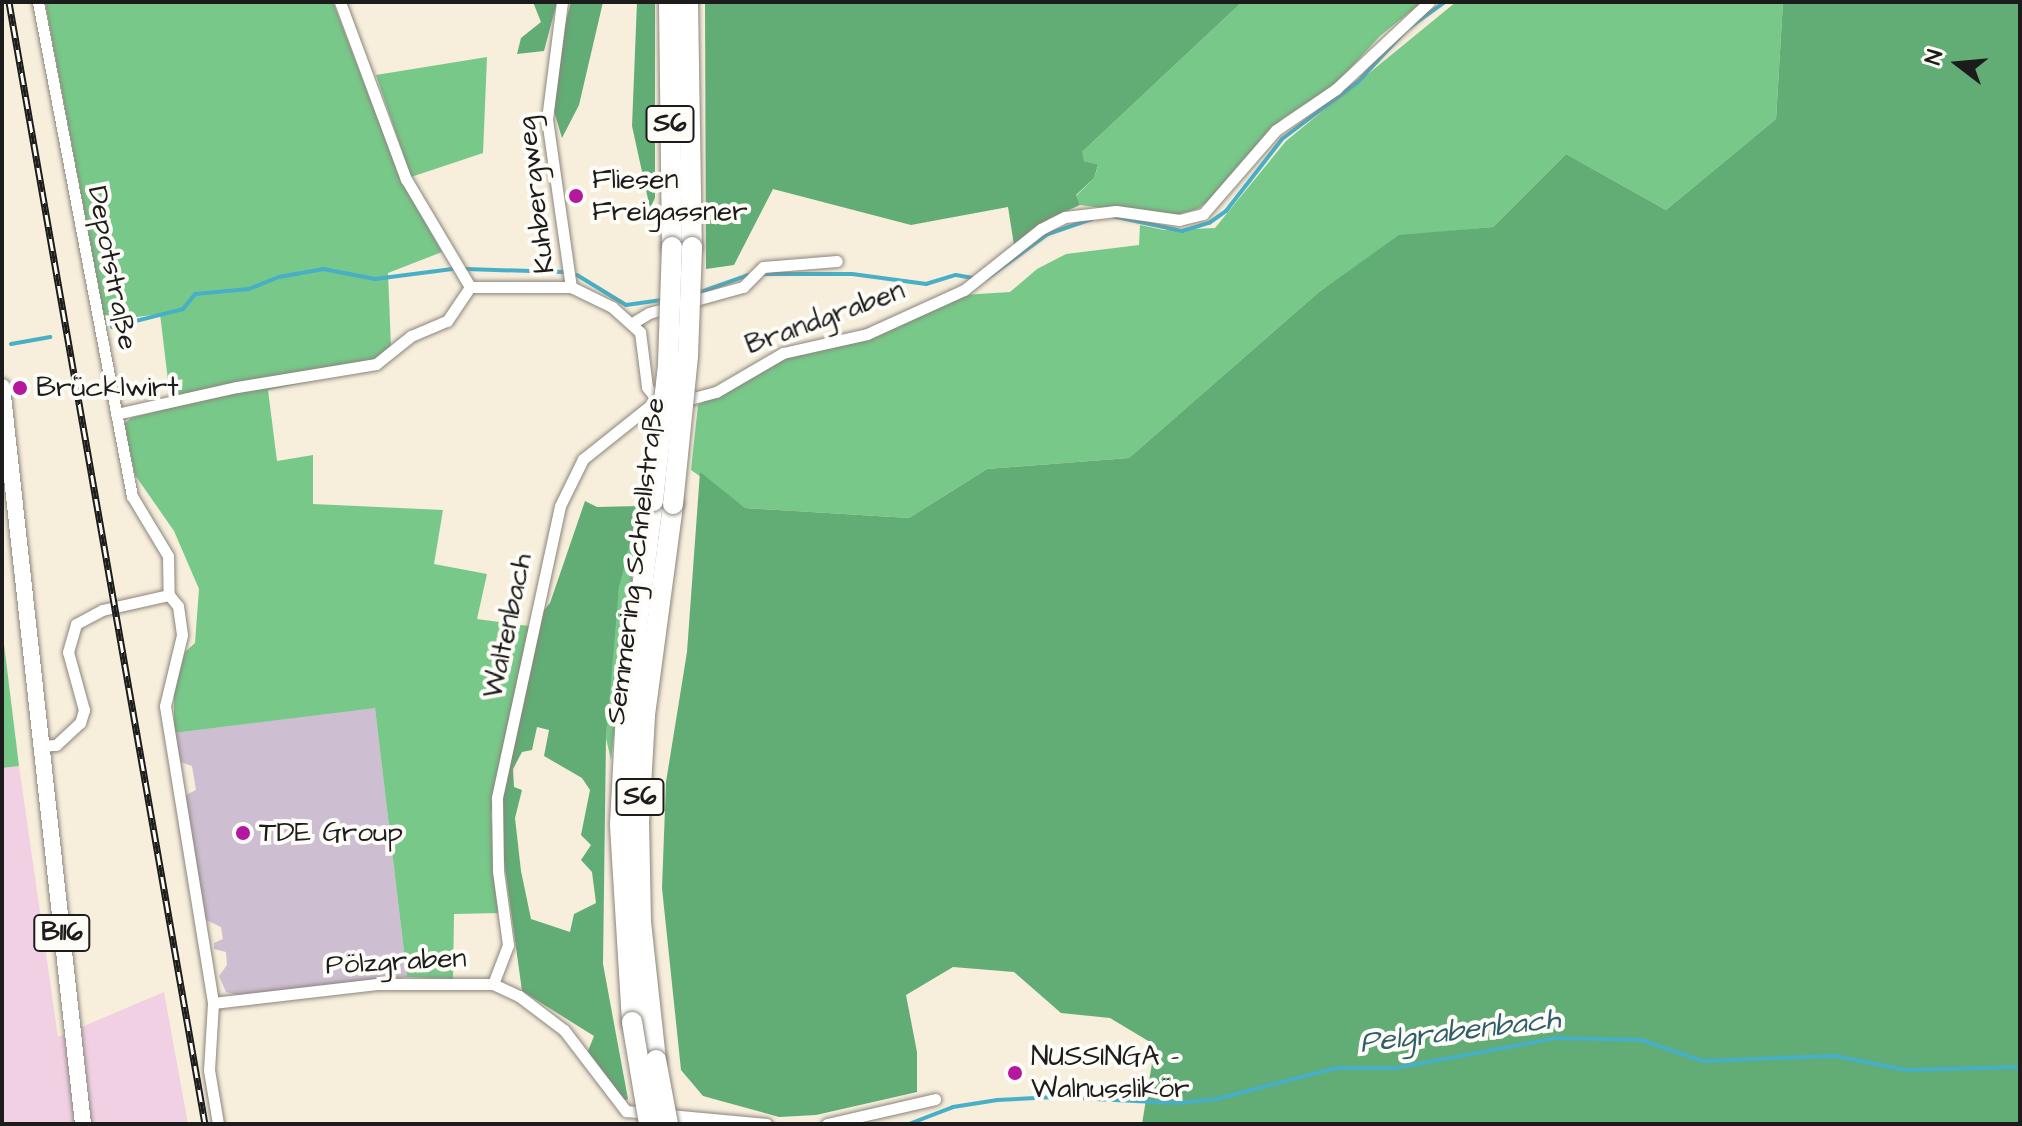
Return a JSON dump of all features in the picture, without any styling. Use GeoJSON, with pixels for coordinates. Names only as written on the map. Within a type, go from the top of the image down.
{"type":"FeatureCollection","features":[{"type":"Feature","properties":{"kind":"highway","name":"Semmering Schnellstraße"},"geometry":{"type":"LineString","coordinates":[[649,1124],[632,1022],[620,824],[626,713],[688,356],[669,2]]}},
{"type":"Feature","properties":{"kind":"highway","name":"Semmering Schnellstraße"},"geometry":{"type":"LineString","coordinates":[[682,247],[688,2]]}},
{"type":"Feature","properties":{"kind":"highway","name":"Semmering Schnellstraße"},"geometry":{"type":"LineString","coordinates":[[663,502],[639,823],[641,923],[656,1060],[668,1124]]}},
{"type":"Feature","properties":{"kind":"main road","name":"B116"},"geometry":{"type":"LineString","coordinates":[[2,387],[83,1124]]}},
{"type":"Feature","properties":{"kind":"street","name":"Depotstraße"},"geometry":{"type":"LineString","coordinates":[[38,2],[132,496],[168,556],[169,595],[178,606],[182,635],[165,706],[213,1003],[209,1070],[218,1124]]}},
{"type":"Feature","properties":{"kind":"street"},"geometry":{"type":"LineString","coordinates":[[340,2],[406,179],[470,287]]}},
{"type":"Feature","properties":{"kind":"street","name":"Kuhbergweg"},"geometry":{"type":"LineString","coordinates":[[562,2],[547,119],[571,287]]}},
{"type":"Feature","properties":{"kind":"street","name":"Brandgraben"},"geometry":{"type":"LineString","coordinates":[[657,400],[700,399],[783,353],[844,341],[897,321],[964,290],[1041,229],[1065,217],[1116,211],[1179,220],[1203,214],[1276,130],[1336,89],[1429,2]]}},
{"type":"Feature","properties":{"kind":"street"},"geometry":{"type":"LineString","coordinates":[[634,322],[649,313],[743,287],[763,267],[837,261]]}},
{"type":"Feature","properties":{"kind":"street"},"geometry":{"type":"LineString","coordinates":[[116,414],[237,387],[376,364],[411,336],[447,321],[470,287]]}},
{"type":"Feature","properties":{"kind":"street"},"geometry":{"type":"LineString","coordinates":[[470,287],[571,287],[634,322],[642,341],[647,387],[657,400]]}},
{"type":"Feature","properties":{"kind":"street","name":"Waltenbach"},"geometry":{"type":"LineString","coordinates":[[493,984],[508,945],[498,871],[497,798],[560,506],[583,459],[657,400]]}},
{"type":"Feature","properties":{"kind":"street"},"geometry":{"type":"LineString","coordinates":[[40,746],[56,745],[80,723],[84,710],[68,652],[76,624],[102,610],[169,595]]}},
{"type":"Feature","properties":{"kind":"street","name":"Pölzgraben"},"geometry":{"type":"LineString","coordinates":[[213,1003],[388,983],[493,984],[519,996],[564,1030],[626,1111],[766,1124]]}},
{"type":"Feature","properties":{"kind":"street"},"geometry":{"type":"LineString","coordinates":[[827,1124],[935,1099]]}},
{"type":"Feature","properties":{"kind":"shaded area"},"geometry":{"type":"Polygon","coordinates":[[[375,707],[407,977],[241,996],[226,992],[219,976],[227,965],[226,952],[214,949],[214,943],[223,939],[221,927],[204,919],[184,805],[186,795],[196,790],[192,766],[181,762],[174,733],[375,707]]]}},
{"type":"Feature","properties":{"kind":"shaded area"},"geometry":{"type":"Polygon","coordinates":[[[19,766],[58,1037],[164,992],[188,1124],[2,1124],[2,768],[19,766]]]}},
{"type":"Feature","properties":{"kind":"green space"},"geometry":{"type":"Polygon","coordinates":[[[45,2],[333,2],[402,181],[442,252],[388,273],[391,347],[376,360],[170,397],[160,314],[105,321],[45,2]]]}},
{"type":"Feature","properties":{"kind":"green space"},"geometry":{"type":"Polygon","coordinates":[[[533,2],[557,2],[544,51],[517,54],[521,38],[541,22],[533,2]]]}},
{"type":"Feature","properties":{"kind":"green space"},"geometry":{"type":"Polygon","coordinates":[[[571,2],[603,2],[579,105],[562,138],[553,108],[558,50],[571,2]]]}},
{"type":"Feature","properties":{"kind":"green space"},"geometry":{"type":"Polygon","coordinates":[[[637,2],[655,2],[655,198],[650,208],[632,126],[637,2]]]}},
{"type":"Feature","properties":{"kind":"green space"},"geometry":{"type":"Polygon","coordinates":[[[705,2],[1242,2],[1082,152],[1084,161],[1098,165],[1094,178],[1076,195],[1080,205],[1049,219],[1014,245],[1008,207],[911,225],[773,189],[734,265],[706,269],[705,2]]]}},
{"type":"Feature","properties":{"kind":"green space"},"geometry":{"type":"Polygon","coordinates":[[[1242,2],[1422,2],[1380,36],[1336,84],[1282,119],[1215,197],[1197,209],[1170,217],[1080,205],[1076,196],[1094,178],[1098,166],[1084,161],[1081,153],[1242,2]]]}},
{"type":"Feature","properties":{"kind":"green space"},"geometry":{"type":"Polygon","coordinates":[[[1456,2],[1783,2],[1776,119],[1666,210],[1566,154],[1493,227],[1399,236],[1319,292],[1129,458],[987,469],[909,518],[745,508],[691,470],[698,405],[784,357],[962,295],[1010,292],[1037,269],[1066,254],[1139,245],[1140,225],[1164,230],[1215,228],[1286,141],[1456,2]]]}},
{"type":"Feature","properties":{"kind":"green space"},"geometry":{"type":"Polygon","coordinates":[[[1783,2],[2020,2],[2020,1124],[1142,1124],[1155,1045],[1110,1018],[1061,1013],[1014,972],[953,967],[906,995],[917,1052],[917,1092],[816,1115],[779,1117],[703,1096],[681,1070],[662,888],[666,782],[687,652],[700,472],[745,508],[909,518],[987,469],[1129,458],[1319,292],[1399,235],[1493,227],[1566,154],[1666,210],[1776,119],[1783,2]]]}},
{"type":"Feature","properties":{"kind":"green space"},"geometry":{"type":"Polygon","coordinates":[[[487,57],[483,153],[411,177],[376,75],[487,57]]]}},
{"type":"Feature","properties":{"kind":"green space"},"geometry":{"type":"Polygon","coordinates":[[[371,369],[268,390],[277,461],[313,455],[313,504],[443,510],[434,564],[487,574],[477,619],[529,626],[491,814],[500,913],[454,914],[453,979],[407,977],[375,708],[174,733],[174,687],[185,652],[195,643],[199,589],[174,531],[135,475],[124,424],[131,418],[228,393],[371,369]]]}},
{"type":"Feature","properties":{"kind":"green space"},"geometry":{"type":"Polygon","coordinates":[[[585,501],[597,507],[639,506],[619,588],[606,738],[603,964],[628,1099],[621,1102],[591,1061],[588,1051],[594,1036],[522,991],[499,824],[507,755],[535,621],[550,603],[585,501]],[[537,727],[532,750],[522,752],[513,769],[514,787],[522,790],[515,818],[531,919],[570,932],[574,914],[596,903],[592,872],[581,860],[591,845],[581,835],[590,790],[582,778],[544,756],[549,730],[537,727]]]}},
{"type":"Feature","properties":{"kind":"green space"},"geometry":{"type":"Polygon","coordinates":[[[637,527],[611,760],[606,738],[613,629],[626,542],[637,527]]]}},
{"type":"Feature","properties":{"kind":"green space"},"geometry":{"type":"Polygon","coordinates":[[[2,628],[19,766],[2,768],[2,628]]]}},
{"type":"Feature","properties":{"kind":"waterway"},"geometry":{"type":"LineString","coordinates":[[1112,216],[1182,231],[1209,223],[1226,211],[1282,139],[1358,82],[1406,30],[1445,2]]}},
{"type":"Feature","properties":{"kind":"waterway"},"geometry":{"type":"LineString","coordinates":[[986,279],[1048,234],[1092,219]]}},
{"type":"Feature","properties":{"kind":"waterway"},"geometry":{"type":"LineString","coordinates":[[112,327],[183,309],[195,294],[249,289],[279,277],[323,269],[375,279],[452,269]]}},
{"type":"Feature","properties":{"kind":"waterway"},"geometry":{"type":"LineString","coordinates":[[466,269],[564,272]]}},
{"type":"Feature","properties":{"kind":"waterway"},"geometry":{"type":"LineString","coordinates":[[762,274],[852,274],[926,284],[956,275],[973,278]]}},
{"type":"Feature","properties":{"kind":"waterway"},"geometry":{"type":"LineString","coordinates":[[577,275],[626,305],[662,300]]}},
{"type":"Feature","properties":{"kind":"waterway"},"geometry":{"type":"LineString","coordinates":[[698,293],[748,275]]}},
{"type":"Feature","properties":{"kind":"waterway"},"geometry":{"type":"LineString","coordinates":[[11,344],[50,337]]}},
{"type":"Feature","properties":{"kind":"waterway","name":"Pelgrabenbach"},"geometry":{"type":"LineString","coordinates":[[909,1124],[953,1107],[997,1100],[1055,1097],[1176,1103],[1217,1099],[1336,1068],[1396,1068],[1557,1038],[1641,1040],[1703,1061],[1835,1056],[1907,1070],[2020,1067]]}},
{"type":"Feature","properties":{"kind":"railway"},"geometry":{"type":"LineString","coordinates":[[9,2],[205,1124]]}},
{"type":"Feature","properties":{"kind":"place","name":"Fliesen Freigassner"},"geometry":{"type":"Point","coordinates":[576,196]}},
{"type":"Feature","properties":{"kind":"place","name":"Brücklwirt"},"geometry":{"type":"Point","coordinates":[20,388]}},
{"type":"Feature","properties":{"kind":"place","name":"TDE Group"},"geometry":{"type":"Point","coordinates":[243,833]}},
{"type":"Feature","properties":{"kind":"place","name":"NUSSINGA - Walnusslikör"},"geometry":{"type":"Point","coordinates":[1015,1073]}}]}
